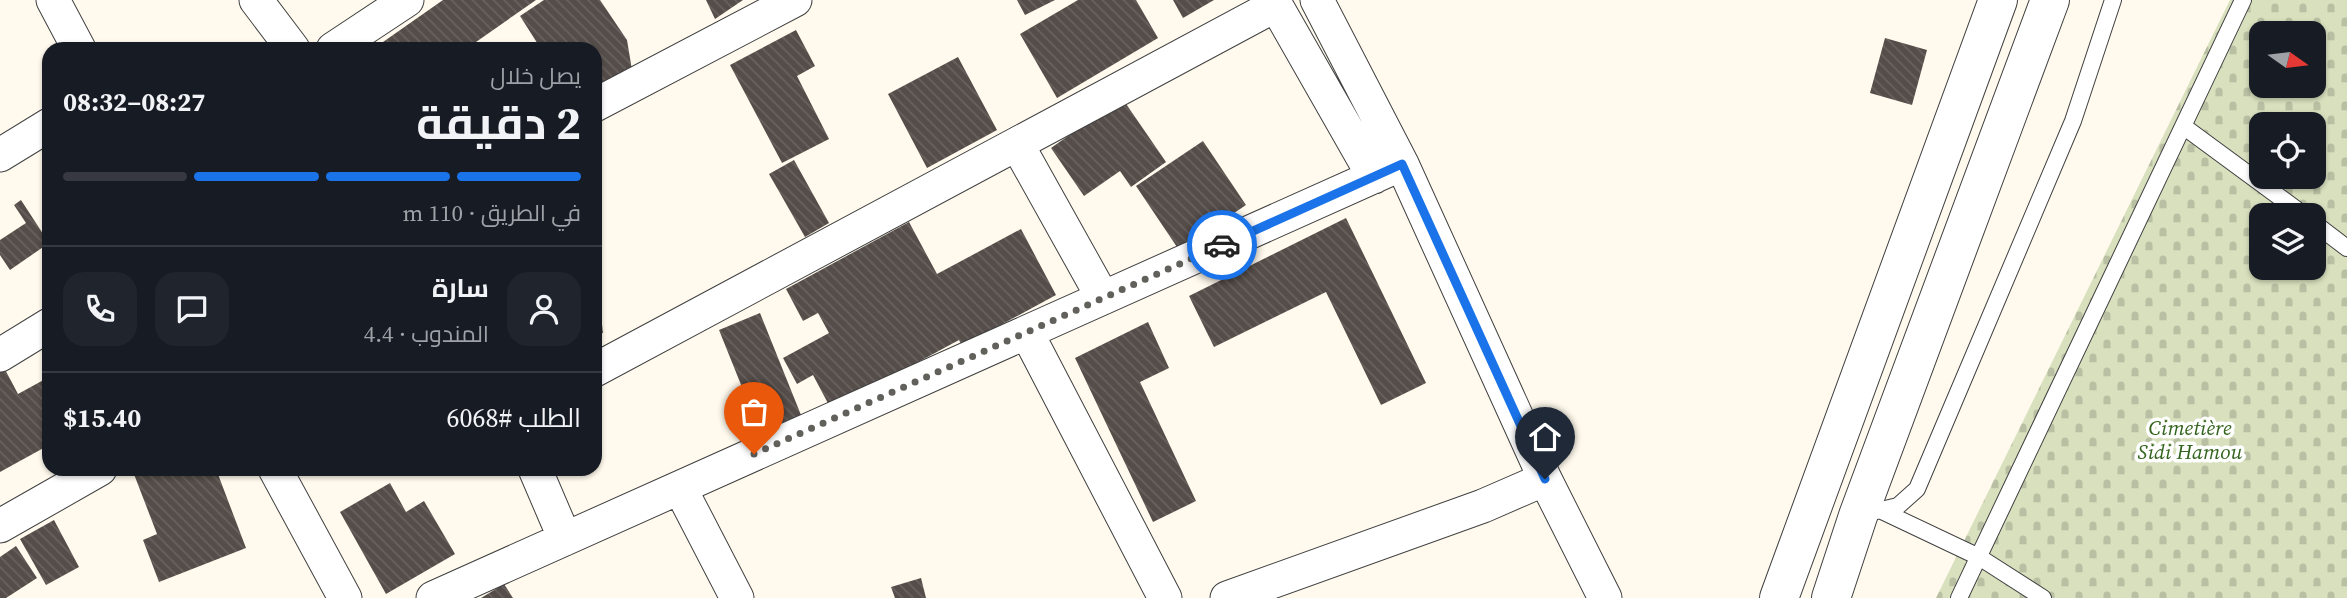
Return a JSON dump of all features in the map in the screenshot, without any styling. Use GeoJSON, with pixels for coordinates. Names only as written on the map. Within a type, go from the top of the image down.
{"type":"FeatureCollection","features":[{"type":"Feature","properties":{"kind":"street"},"geometry":{"type":"LineString","coordinates":[[54,0],[75,42]]}},
{"type":"Feature","properties":{"kind":"street"},"geometry":{"type":"LineString","coordinates":[[256,0],[288,42]]}},
{"type":"Feature","properties":{"kind":"street"},"geometry":{"type":"LineString","coordinates":[[344,42],[407,0]]}},
{"type":"Feature","properties":{"kind":"street"},"geometry":{"type":"LineString","coordinates":[[602,101],[795,0]]}},
{"type":"Feature","properties":{"kind":"street"},"geometry":{"type":"LineString","coordinates":[[1317,0],[1388,171],[1605,598]]}},
{"type":"Feature","properties":{"kind":"street"},"geometry":{"type":"LineString","coordinates":[[1779,598],[1998,0]]}},
{"type":"Feature","properties":{"kind":"street"},"geometry":{"type":"LineString","coordinates":[[1831,598],[1870,513],[2050,0]]}},
{"type":"Feature","properties":{"kind":"street"},"geometry":{"type":"LineString","coordinates":[[602,366],[1017,144],[1274,2],[1388,171]]}},
{"type":"Feature","properties":{"kind":"street"},"geometry":{"type":"LineString","coordinates":[[0,155],[42,129]]}},
{"type":"Feature","properties":{"kind":"street"},"geometry":{"type":"LineString","coordinates":[[1017,144],[1103,299]]}},
{"type":"Feature","properties":{"kind":"street"},"geometry":{"type":"LineString","coordinates":[[433,598],[1388,171]]}},
{"type":"Feature","properties":{"kind":"street"},"geometry":{"type":"LineString","coordinates":[[0,355],[42,329]]}},
{"type":"Feature","properties":{"kind":"street"},"geometry":{"type":"LineString","coordinates":[[1027,333],[1165,598]]}},
{"type":"Feature","properties":{"kind":"street"},"geometry":{"type":"LineString","coordinates":[[0,526],[88,476]]}},
{"type":"Feature","properties":{"kind":"street"},"geometry":{"type":"LineString","coordinates":[[279,476],[345,598]]}},
{"type":"Feature","properties":{"kind":"street"},"geometry":{"type":"LineString","coordinates":[[538,476],[565,539]]}},
{"type":"Feature","properties":{"kind":"street"},"geometry":{"type":"LineString","coordinates":[[1227,598],[1483,506],[1545,479]]}},
{"type":"Feature","properties":{"kind":"street"},"geometry":{"type":"LineString","coordinates":[[680,488],[737,598]]}},
{"type":"Feature","properties":{"kind":"lane"},"geometry":{"type":"LineString","coordinates":[[1870,513],[1898,506],[1917,489],[2073,121],[2113,0]]}},
{"type":"Feature","properties":{"kind":"lane"},"geometry":{"type":"LineString","coordinates":[[1959,598],[2243,0]]}},
{"type":"Feature","properties":{"kind":"lane"},"geometry":{"type":"LineString","coordinates":[[2183,125],[2288,203]]}},
{"type":"Feature","properties":{"kind":"lane"},"geometry":{"type":"LineString","coordinates":[[2326,232],[2347,248]]}},
{"type":"Feature","properties":{"kind":"lane"},"geometry":{"type":"LineString","coordinates":[[1870,513],[1979,557],[2043,598]]}},
{"type":"Feature","properties":{"kind":"green space","name":"Cimetière Sidi Hamou"},"geometry":{"type":"Polygon","coordinates":[[[2230,0],[2347,0],[2347,598],[1936,598],[2230,0]]]}},
{"type":"Feature","properties":{"kind":"building"},"geometry":{"type":"Polygon","coordinates":[[[443,0],[536,0],[476,42],[383,42],[443,0]]]}},
{"type":"Feature","properties":{"kind":"building"},"geometry":{"type":"Polygon","coordinates":[[[544,0],[600,0],[627,40],[633,76],[602,97],[602,42],[537,42],[520,16],[544,0]]]}},
{"type":"Feature","properties":{"kind":"building"},"geometry":{"type":"Polygon","coordinates":[[[706,0],[743,0],[715,19],[706,0]]]}},
{"type":"Feature","properties":{"kind":"building"},"geometry":{"type":"Polygon","coordinates":[[[1017,0],[1055,0],[1025,15],[1017,0]]]}},
{"type":"Feature","properties":{"kind":"building"},"geometry":{"type":"Polygon","coordinates":[[[1078,0],[1136,0],[1158,38],[1057,98],[1020,34],[1078,0]]]}},
{"type":"Feature","properties":{"kind":"building"},"geometry":{"type":"Polygon","coordinates":[[[1173,0],[1214,0],[1183,18],[1173,0]]]}},
{"type":"Feature","properties":{"kind":"building"},"geometry":{"type":"Polygon","coordinates":[[[796,30],[815,66],[797,76],[829,139],[782,163],[730,65],[796,30]]]}},
{"type":"Feature","properties":{"kind":"building"},"geometry":{"type":"Polygon","coordinates":[[[1885,38],[1927,50],[1912,105],[1870,93],[1885,38]]]}},
{"type":"Feature","properties":{"kind":"building"},"geometry":{"type":"Polygon","coordinates":[[[958,57],[997,130],[927,168],[888,94],[958,57]]]}},
{"type":"Feature","properties":{"kind":"building"},"geometry":{"type":"Polygon","coordinates":[[[1122,98],[1166,162],[1131,187],[1120,171],[1084,196],[1051,148],[1122,98]]]}},
{"type":"Feature","properties":{"kind":"building"},"geometry":{"type":"Polygon","coordinates":[[[1203,141],[1246,205],[1179,250],[1136,186],[1203,141]]]}},
{"type":"Feature","properties":{"kind":"building"},"geometry":{"type":"Polygon","coordinates":[[[794,160],[829,223],[805,237],[769,174],[794,160]]]}},
{"type":"Feature","properties":{"kind":"building"},"geometry":{"type":"Polygon","coordinates":[[[21,200],[42,232],[42,248],[10,270],[0,255],[0,240],[26,223],[14,205],[21,200]]]}},
{"type":"Feature","properties":{"kind":"building"},"geometry":{"type":"Polygon","coordinates":[[[1346,218],[1426,383],[1381,405],[1326,292],[1214,347],[1189,296],[1346,218]]]}},
{"type":"Feature","properties":{"kind":"building"},"geometry":{"type":"Polygon","coordinates":[[[909,222],[937,274],[1021,229],[1056,295],[962,346],[959,340],[831,409],[813,375],[797,384],[783,358],[829,333],[818,313],[803,321],[786,289],[909,222]]]}},
{"type":"Feature","properties":{"kind":"building"},"geometry":{"type":"Polygon","coordinates":[[[760,313],[801,415],[760,432],[719,330],[760,313]]]}},
{"type":"Feature","properties":{"kind":"building"},"geometry":{"type":"Polygon","coordinates":[[[1148,322],[1169,368],[1140,382],[1196,501],[1153,522],[1075,358],[1148,322]]]}},
{"type":"Feature","properties":{"kind":"building"},"geometry":{"type":"Polygon","coordinates":[[[0,360],[18,394],[42,381],[42,449],[0,472],[0,360]]]}},
{"type":"Feature","properties":{"kind":"building"},"geometry":{"type":"Polygon","coordinates":[[[135,476],[219,476],[246,548],[159,582],[143,540],[157,534],[135,476]]]}},
{"type":"Feature","properties":{"kind":"building"},"geometry":{"type":"Polygon","coordinates":[[[390,483],[406,512],[424,501],[455,554],[386,594],[340,512],[390,483]]]}},
{"type":"Feature","properties":{"kind":"building"},"geometry":{"type":"Polygon","coordinates":[[[54,520],[79,567],[46,585],[20,539],[54,520]]]}},
{"type":"Feature","properties":{"kind":"building"},"geometry":{"type":"Polygon","coordinates":[[[16,546],[37,578],[6,598],[0,598],[0,557],[16,546]]]}},
{"type":"Feature","properties":{"kind":"building"},"geometry":{"type":"Polygon","coordinates":[[[921,578],[926,598],[895,598],[891,587],[921,578]]]}},
{"type":"Feature","properties":{"kind":"building"},"geometry":{"type":"Polygon","coordinates":[[[504,584],[513,598],[481,598],[504,584]]]}},
{"type":"Feature","properties":{"kind":"way so far"},"geometry":{"type":"LineString","coordinates":[[754,454],[1222,245]]}},
{"type":"Feature","properties":{"kind":"route"},"geometry":{"type":"LineString","coordinates":[[1222,245],[1402,164],[1545,479]]}}]}
